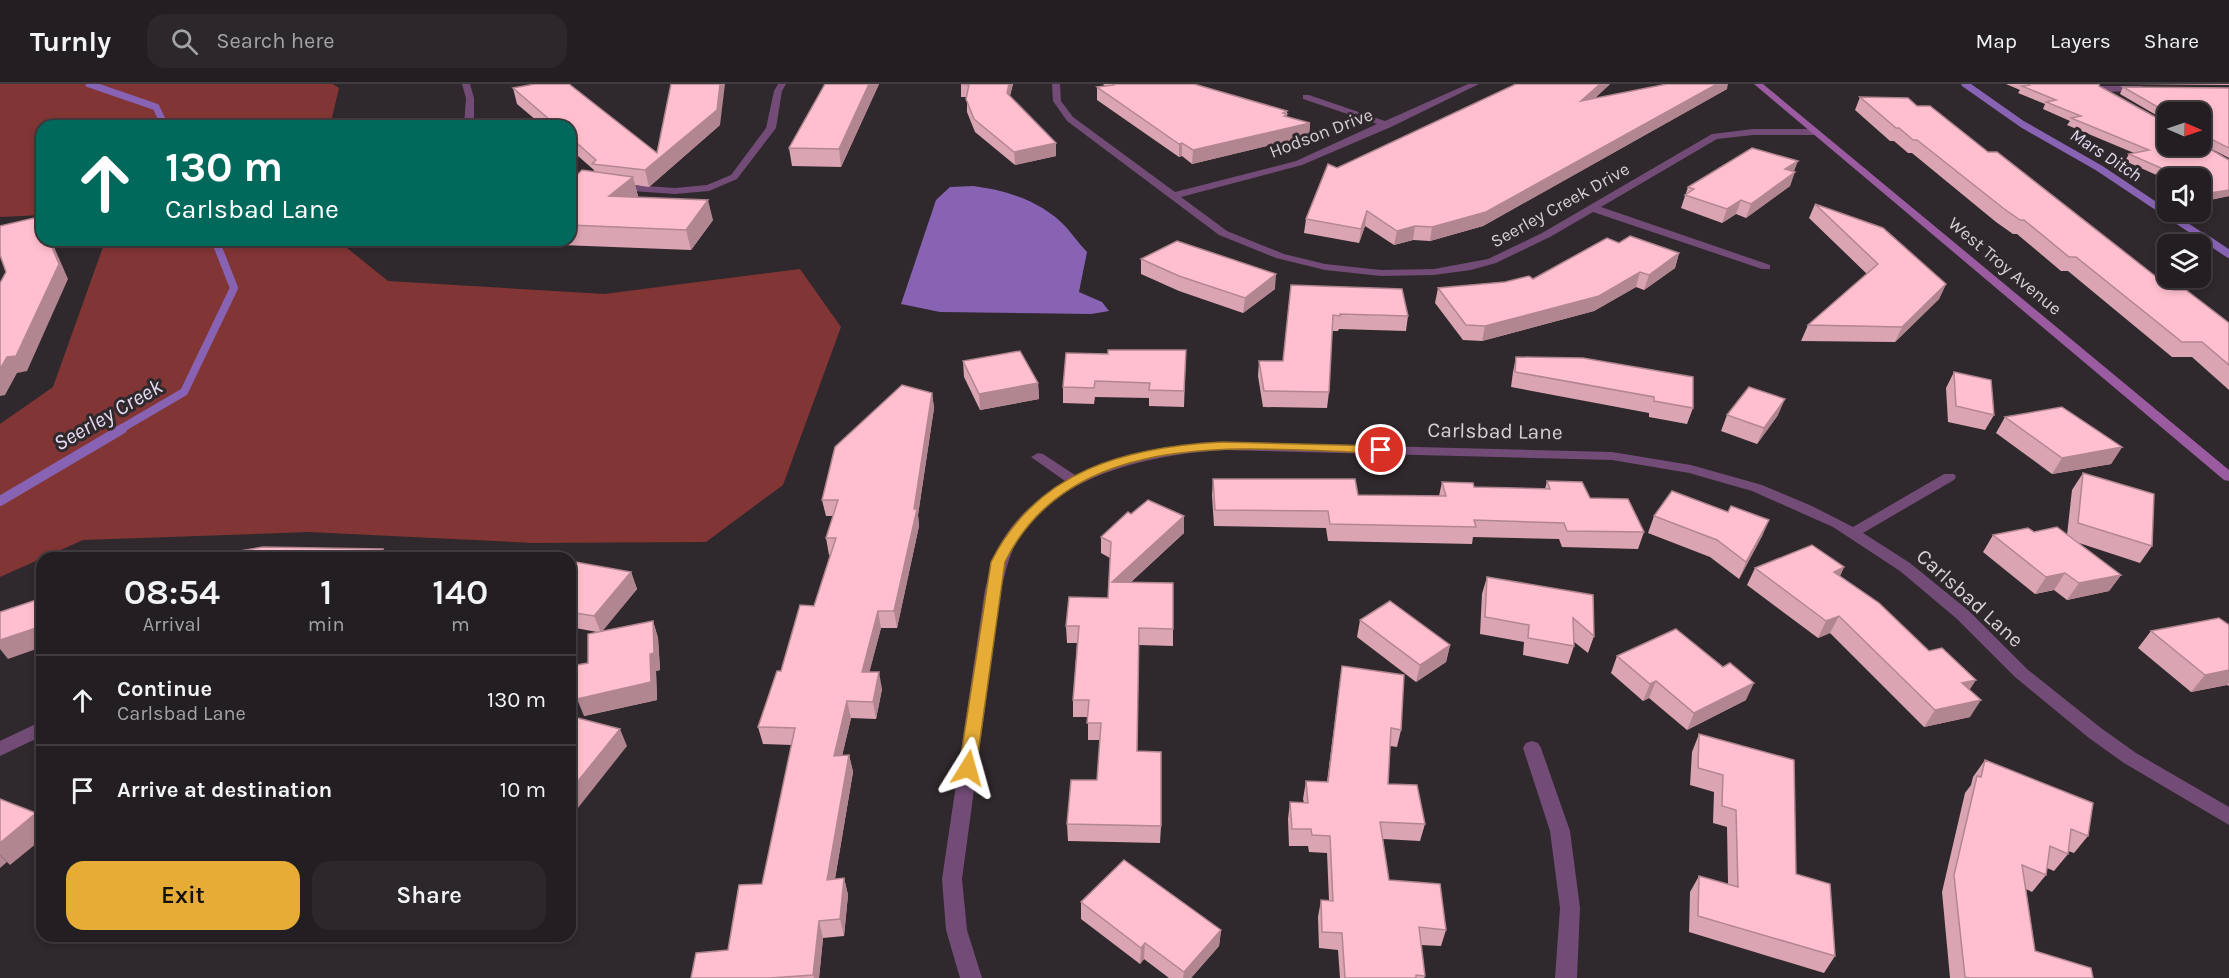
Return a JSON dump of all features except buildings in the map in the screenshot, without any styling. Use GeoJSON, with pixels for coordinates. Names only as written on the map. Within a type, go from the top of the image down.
{"type":"FeatureCollection","features":[{"type":"Feature","properties":{"kind":"street"},"geometry":{"type":"LineString","coordinates":[[466,84],[470,98],[469,120]]}},
{"type":"Feature","properties":{"kind":"street"},"geometry":{"type":"LineString","coordinates":[[610,187],[675,191],[709,188],[734,177],[771,128],[778,91],[782,84]]}},
{"type":"Feature","properties":{"kind":"street","name":"Seerley Creek Drive"},"geometry":{"type":"LineString","coordinates":[[1056,84],[1057,102],[1070,119],[1223,233],[1249,245],[1302,262],[1381,273],[1434,272],[1471,267],[1492,261],[1520,249],[1715,136],[1753,132],[1815,132]]}},
{"type":"Feature","properties":{"kind":"street","name":"Hodson Drive"},"geometry":{"type":"LineString","coordinates":[[1173,196],[1291,166],[1388,125],[1475,84]]}},
{"type":"Feature","properties":{"kind":"street","name":"West Troy Avenue"},"geometry":{"type":"LineString","coordinates":[[1758,84],[2229,477]]}},
{"type":"Feature","properties":{"kind":"street"},"geometry":{"type":"LineString","coordinates":[[2096,86],[2147,89]]}},
{"type":"Feature","properties":{"kind":"street"},"geometry":{"type":"LineString","coordinates":[[2096,86],[2119,100]]}},
{"type":"Feature","properties":{"kind":"street"},"geometry":{"type":"LineString","coordinates":[[1306,97],[1388,125]]}},
{"type":"Feature","properties":{"kind":"street"},"geometry":{"type":"LineString","coordinates":[[1593,208],[1766,267]]}},
{"type":"Feature","properties":{"kind":"street","name":"Carlsbad Lane"},"geometry":{"type":"LineString","coordinates":[[970,978],[962,957],[953,918],[952,879],[995,575],[1001,555],[1029,515],[1060,489],[1123,460],[1179,448],[1222,446],[1594,455],[1650,461],[1708,473],[1757,488],[1807,508],[1853,533],[1905,567],[1941,595],[2021,673],[2096,733],[2130,758],[2229,817]]}},
{"type":"Feature","properties":{"kind":"street"},"geometry":{"type":"LineString","coordinates":[[1038,457],[1074,481]]}},
{"type":"Feature","properties":{"kind":"street"},"geometry":{"type":"LineString","coordinates":[[1853,533],[1949,477]]}},
{"type":"Feature","properties":{"kind":"street"},"geometry":{"type":"LineString","coordinates":[[0,749],[36,731]]}},
{"type":"Feature","properties":{"kind":"street"},"geometry":{"type":"LineString","coordinates":[[1533,748],[1560,831],[1570,908],[1566,978]]}},
{"type":"Feature","properties":{"kind":"shaded area"},"geometry":{"type":"Polygon","coordinates":[[[0,84],[333,84],[339,88],[331,120],[36,120],[36,215],[0,217],[0,84]]]}},
{"type":"Feature","properties":{"kind":"shaded area"},"geometry":{"type":"Polygon","coordinates":[[[973,186],[998,190],[1023,198],[1046,210],[1066,227],[1087,252],[1079,292],[1102,302],[1109,311],[1091,314],[940,312],[901,304],[936,200],[950,187],[973,186]]]}},
{"type":"Feature","properties":{"kind":"shaded area"},"geometry":{"type":"Polygon","coordinates":[[[344,246],[388,281],[604,294],[800,269],[841,327],[783,485],[706,542],[533,543],[309,532],[83,540],[56,552],[36,552],[36,561],[0,577],[0,424],[53,387],[103,247],[344,246]]]}},
{"type":"Feature","properties":{"kind":"waterway","name":"Seerley Creek"},"geometry":{"type":"LineString","coordinates":[[89,84],[156,107],[162,120]]}},
{"type":"Feature","properties":{"kind":"waterway","name":"Mars Ditch"},"geometry":{"type":"LineString","coordinates":[[1965,84],[2022,124],[2099,168],[2198,234]]}},
{"type":"Feature","properties":{"kind":"waterway","name":"Mars Ditch"},"geometry":{"type":"LineString","coordinates":[[2211,242],[2229,254]]}},
{"type":"Feature","properties":{"kind":"waterway","name":"Seerley Creek"},"geometry":{"type":"LineString","coordinates":[[119,430],[184,392],[234,288],[217,246]]}},
{"type":"Feature","properties":{"kind":"waterway","name":"Seerley Creek"},"geometry":{"type":"LineString","coordinates":[[0,501],[122,429]]}},
{"type":"Feature","properties":{"kind":"route"},"geometry":{"type":"LineString","coordinates":[[968,768],[998,562],[1006,546],[1029,515],[1060,489],[1123,460],[1179,448],[1222,446],[1381,450]]}}]}
